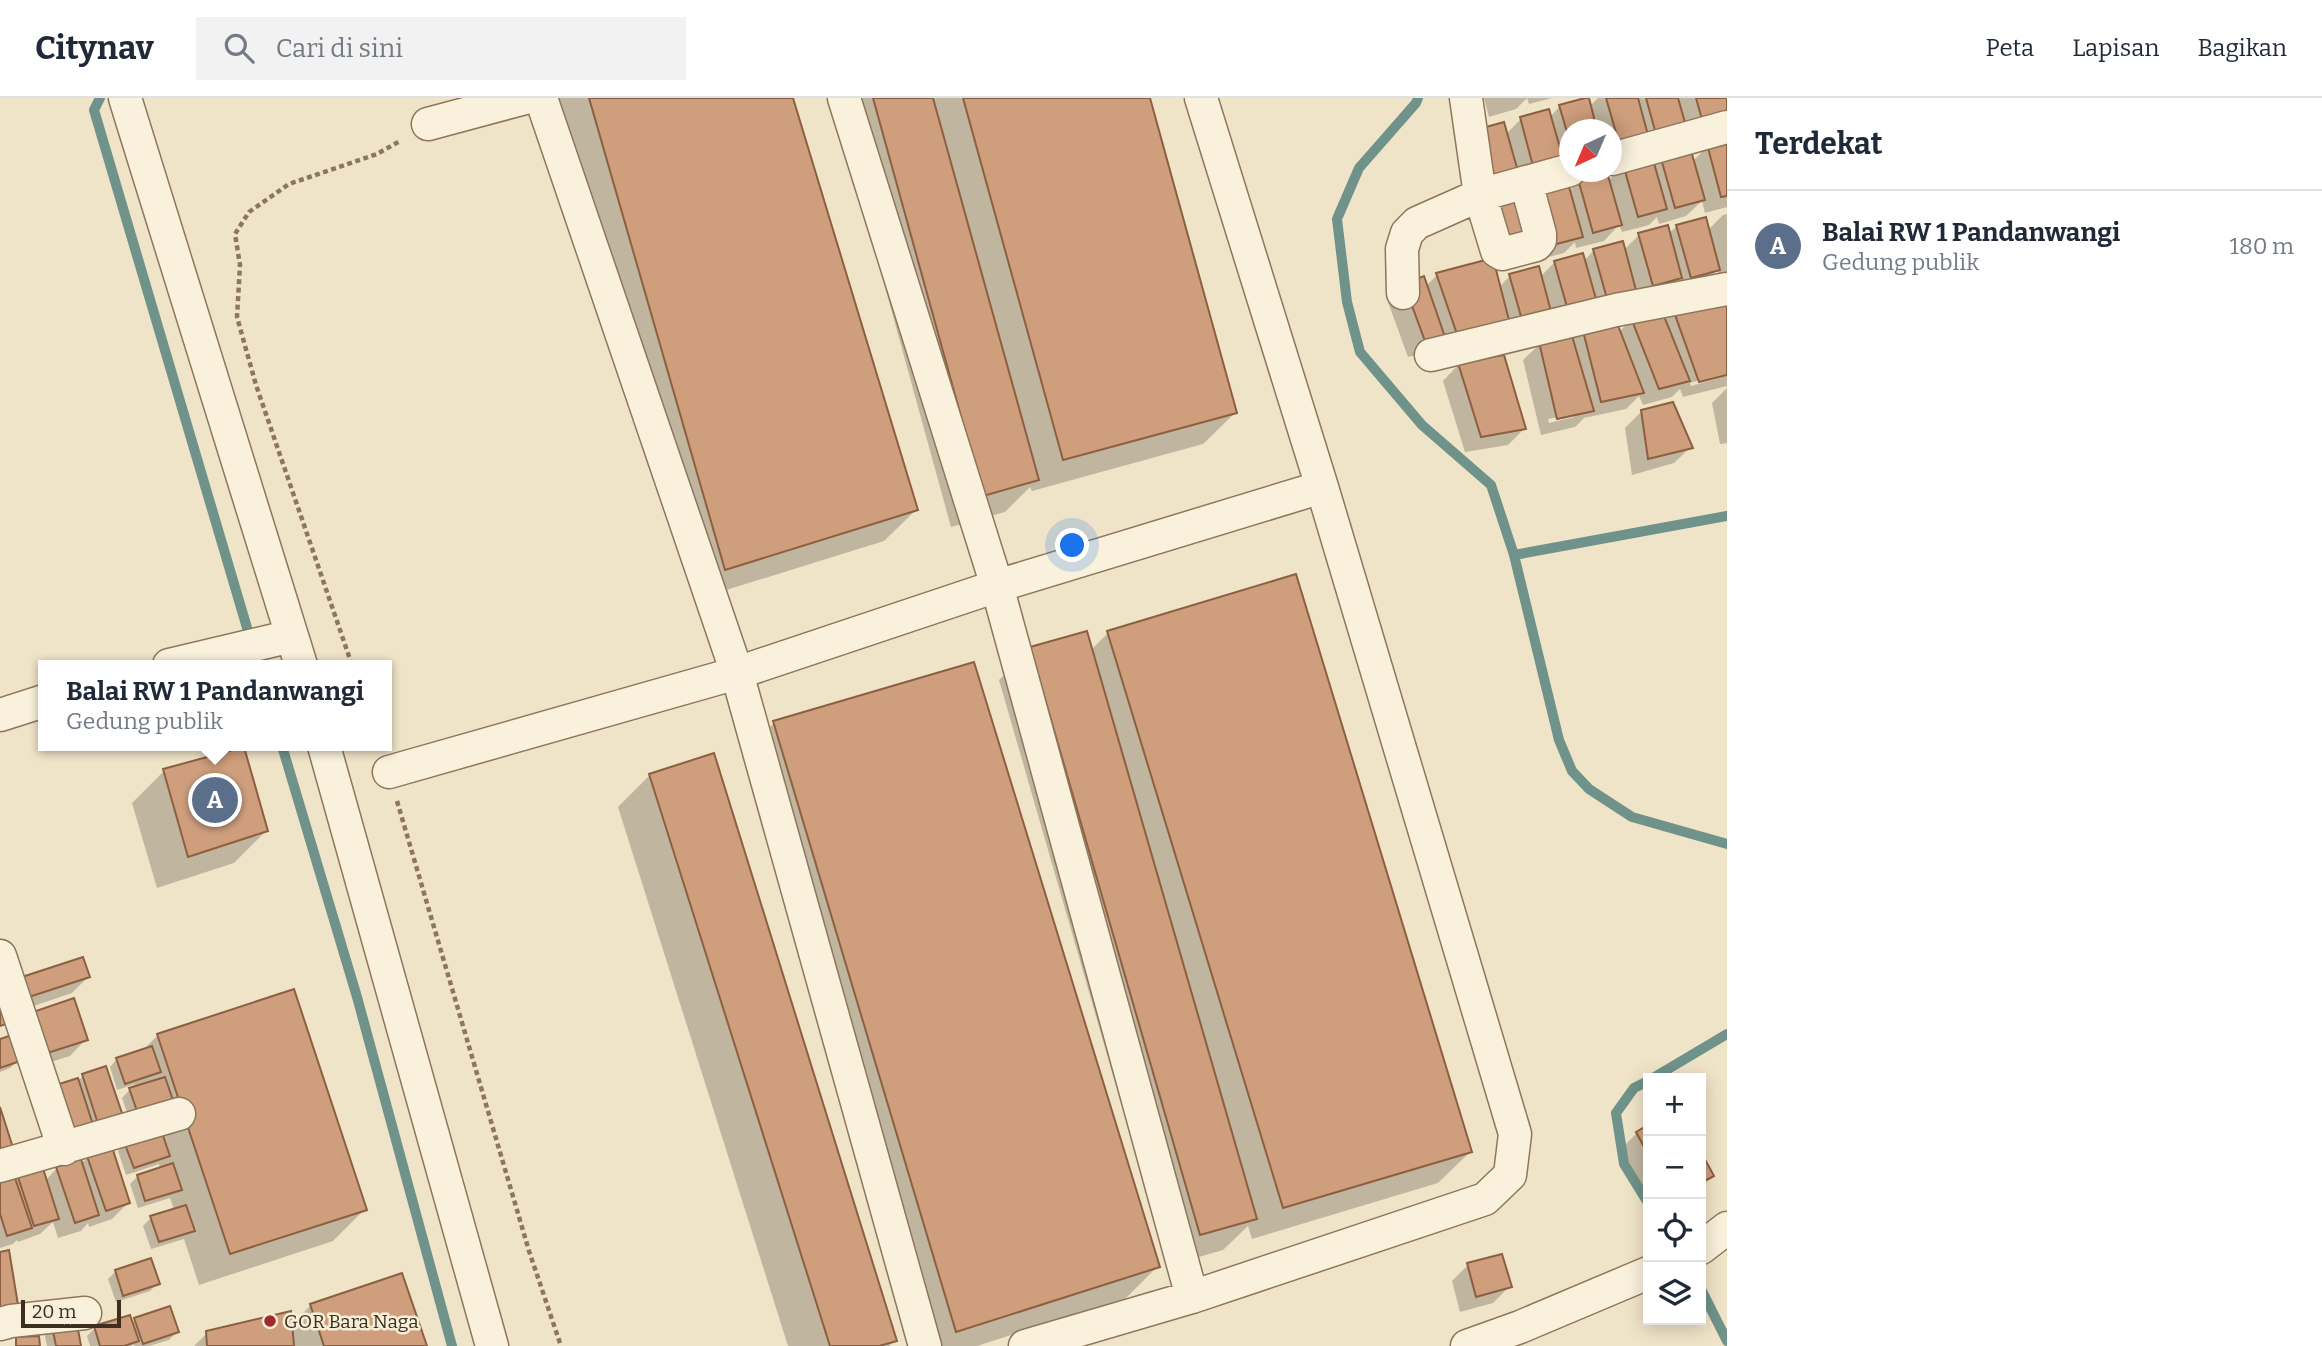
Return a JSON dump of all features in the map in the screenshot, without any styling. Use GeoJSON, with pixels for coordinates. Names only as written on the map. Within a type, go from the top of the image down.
{"type":"FeatureCollection","features":[{"type":"Feature","properties":{"kind":"street"},"geometry":{"type":"LineString","coordinates":[[125,98],[267,642],[294,660]]}},
{"type":"Feature","properties":{"kind":"street"},"geometry":{"type":"LineString","coordinates":[[428,124],[525,98]]}},
{"type":"Feature","properties":{"kind":"street"},"geometry":{"type":"LineString","coordinates":[[541,98],[737,673],[925,1346]]}},
{"type":"Feature","properties":{"kind":"street"},"geometry":{"type":"LineString","coordinates":[[844,98],[997,586],[1192,1297]]}},
{"type":"Feature","properties":{"kind":"street"},"geometry":{"type":"LineString","coordinates":[[1025,1346],[1192,1297],[1485,1199],[1510,1174],[1515,1134],[1322,487],[1201,98]]}},
{"type":"Feature","properties":{"kind":"street"},"geometry":{"type":"LineString","coordinates":[[1466,98],[1480,195],[1497,251],[1502,254],[1536,245],[1540,240],[1526,182]]}},
{"type":"Feature","properties":{"kind":"street"},"geometry":{"type":"LineString","coordinates":[[1622,156],[1727,127]]}},
{"type":"Feature","properties":{"kind":"street"},"geometry":{"type":"LineString","coordinates":[[1403,293],[1402,249],[1407,233],[1417,223],[1480,195],[1559,173]]}},
{"type":"Feature","properties":{"kind":"street"},"geometry":{"type":"LineString","coordinates":[[1431,355],[1616,310],[1727,289]]}},
{"type":"Feature","properties":{"kind":"street"},"geometry":{"type":"LineString","coordinates":[[389,772],[737,673],[997,586],[1322,487]]}},
{"type":"Feature","properties":{"kind":"street"},"geometry":{"type":"LineString","coordinates":[[190,660],[267,642]]}},
{"type":"Feature","properties":{"kind":"street"},"geometry":{"type":"LineString","coordinates":[[0,715],[38,703]]}},
{"type":"Feature","properties":{"kind":"street"},"geometry":{"type":"LineString","coordinates":[[325,751],[492,1346]]}},
{"type":"Feature","properties":{"kind":"street"},"geometry":{"type":"LineString","coordinates":[[0,956],[64,1149]]}},
{"type":"Feature","properties":{"kind":"street"},"geometry":{"type":"LineString","coordinates":[[0,1166],[179,1114]]}},
{"type":"Feature","properties":{"kind":"street"},"geometry":{"type":"LineString","coordinates":[[1467,1346],[1520,1328],[1643,1275]]}},
{"type":"Feature","properties":{"kind":"street"},"geometry":{"type":"LineString","coordinates":[[0,1324],[85,1313]]}},
{"type":"Feature","properties":{"kind":"path"},"geometry":{"type":"LineString","coordinates":[[350,660],[256,385],[237,317],[240,265],[234,234],[249,212],[289,184],[377,154],[428,124]]}},
{"type":"Feature","properties":{"kind":"path"},"geometry":{"type":"LineString","coordinates":[[389,772],[529,1251],[561,1346]]}},
{"type":"Feature","properties":{"kind":"building"},"geometry":{"type":"Polygon","coordinates":[[[589,98],[793,98],[918,510],[725,570],[589,98]]]}},
{"type":"Feature","properties":{"kind":"building"},"geometry":{"type":"Polygon","coordinates":[[[873,98],[933,98],[1039,480],[983,496],[873,98]]]}},
{"type":"Feature","properties":{"kind":"building"},"geometry":{"type":"Polygon","coordinates":[[[963,98],[1150,98],[1237,413],[1063,460],[963,98]]]}},
{"type":"Feature","properties":{"kind":"building"},"geometry":{"type":"Polygon","coordinates":[[[1589,98],[1594,119],[1563,119],[1559,105],[1589,98]]]}},
{"type":"Feature","properties":{"kind":"building"},"geometry":{"type":"Polygon","coordinates":[[[1606,98],[1638,98],[1648,135],[1622,142],[1622,119],[1612,119],[1606,98]]]}},
{"type":"Feature","properties":{"kind":"building"},"geometry":{"type":"Polygon","coordinates":[[[1646,98],[1678,98],[1686,126],[1656,134],[1646,98]]]}},
{"type":"Feature","properties":{"kind":"building"},"geometry":{"type":"Polygon","coordinates":[[[1696,98],[1727,98],[1727,116],[1703,123],[1696,98]]]}},
{"type":"Feature","properties":{"kind":"building"},"geometry":{"type":"Polygon","coordinates":[[[1549,109],[1559,144],[1559,163],[1534,170],[1520,117],[1549,109]]]}},
{"type":"Feature","properties":{"kind":"building"},"geometry":{"type":"Polygon","coordinates":[[[1504,122],[1519,175],[1490,183],[1475,130],[1504,122]]]}},
{"type":"Feature","properties":{"kind":"building"},"geometry":{"type":"Polygon","coordinates":[[[1727,139],[1727,196],[1721,197],[1707,144],[1727,139]]]}},
{"type":"Feature","properties":{"kind":"building"},"geometry":{"type":"Polygon","coordinates":[[[1690,147],[1705,200],[1675,208],[1660,155],[1690,147]]]}},
{"type":"Feature","properties":{"kind":"building"},"geometry":{"type":"Polygon","coordinates":[[[1652,156],[1667,209],[1638,217],[1623,164],[1652,156]]]}},
{"type":"Feature","properties":{"kind":"building"},"geometry":{"type":"Polygon","coordinates":[[[1579,182],[1610,182],[1622,225],[1593,233],[1579,182]]]}},
{"type":"Feature","properties":{"kind":"building"},"geometry":{"type":"Polygon","coordinates":[[[1568,183],[1583,237],[1553,245],[1539,191],[1568,183]]]}},
{"type":"Feature","properties":{"kind":"building"},"geometry":{"type":"Polygon","coordinates":[[[1523,196],[1527,237],[1508,241],[1494,204],[1523,196]]]}},
{"type":"Feature","properties":{"kind":"building"},"geometry":{"type":"Polygon","coordinates":[[[1706,217],[1720,270],[1691,278],[1676,225],[1706,217]]]}},
{"type":"Feature","properties":{"kind":"building"},"geometry":{"type":"Polygon","coordinates":[[[1668,225],[1682,278],[1653,286],[1638,233],[1668,225]]]}},
{"type":"Feature","properties":{"kind":"building"},"geometry":{"type":"Polygon","coordinates":[[[1623,241],[1637,294],[1608,302],[1593,249],[1623,241]]]}},
{"type":"Feature","properties":{"kind":"building"},"geometry":{"type":"Polygon","coordinates":[[[1583,253],[1598,306],[1569,314],[1554,261],[1583,253]]]}},
{"type":"Feature","properties":{"kind":"building"},"geometry":{"type":"Polygon","coordinates":[[[1493,258],[1510,324],[1458,337],[1436,273],[1493,258]]]}},
{"type":"Feature","properties":{"kind":"building"},"geometry":{"type":"Polygon","coordinates":[[[1539,266],[1553,319],[1524,327],[1509,274],[1539,266]]]}},
{"type":"Feature","properties":{"kind":"building"},"geometry":{"type":"Polygon","coordinates":[[[1424,276],[1445,337],[1425,341],[1404,284],[1424,276]]]}},
{"type":"Feature","properties":{"kind":"building"},"geometry":{"type":"Polygon","coordinates":[[[1727,302],[1727,375],[1699,382],[1673,309],[1727,302]]]}},
{"type":"Feature","properties":{"kind":"building"},"geometry":{"type":"Polygon","coordinates":[[[1662,311],[1690,381],[1659,389],[1631,318],[1662,311]]]}},
{"type":"Feature","properties":{"kind":"building"},"geometry":{"type":"Polygon","coordinates":[[[1614,315],[1644,393],[1601,402],[1581,323],[1614,315]]]}},
{"type":"Feature","properties":{"kind":"building"},"geometry":{"type":"Polygon","coordinates":[[[1572,336],[1594,411],[1557,419],[1539,342],[1572,336]]]}},
{"type":"Feature","properties":{"kind":"building"},"geometry":{"type":"Polygon","coordinates":[[[1504,355],[1526,429],[1481,437],[1458,363],[1504,355]]]}},
{"type":"Feature","properties":{"kind":"building"},"geometry":{"type":"Polygon","coordinates":[[[1673,402],[1693,448],[1648,459],[1641,410],[1673,402]]]}},
{"type":"Feature","properties":{"kind":"building"},"geometry":{"type":"Polygon","coordinates":[[[1296,574],[1472,1152],[1283,1208],[1107,631],[1296,574]]]}},
{"type":"Feature","properties":{"kind":"building"},"geometry":{"type":"Polygon","coordinates":[[[1087,631],[1257,1219],[1200,1235],[1030,647],[1087,631]]]}},
{"type":"Feature","properties":{"kind":"building"},"geometry":{"type":"Polygon","coordinates":[[[974,662],[1160,1267],[956,1332],[773,721],[974,662]]]}},
{"type":"Feature","properties":{"kind":"building"},"geometry":{"type":"Polygon","coordinates":[[[229,751],[245,751],[268,831],[188,857],[163,769],[229,751]]]}},
{"type":"Feature","properties":{"kind":"building"},"geometry":{"type":"Polygon","coordinates":[[[714,753],[897,1341],[879,1346],[830,1346],[649,774],[714,753]]]}},
{"type":"Feature","properties":{"kind":"building"},"geometry":{"type":"Polygon","coordinates":[[[83,957],[90,977],[29,997],[22,977],[83,957]]]}},
{"type":"Feature","properties":{"kind":"building"},"geometry":{"type":"Polygon","coordinates":[[[294,989],[367,1210],[230,1254],[157,1034],[294,989]]]}},
{"type":"Feature","properties":{"kind":"building"},"geometry":{"type":"Polygon","coordinates":[[[0,997],[12,1022],[0,1026],[0,997]]]}},
{"type":"Feature","properties":{"kind":"building"},"geometry":{"type":"Polygon","coordinates":[[[74,998],[88,1040],[38,1056],[24,1015],[74,998]]]}},
{"type":"Feature","properties":{"kind":"building"},"geometry":{"type":"Polygon","coordinates":[[[12,1035],[20,1061],[0,1068],[0,1039],[12,1035]]]}},
{"type":"Feature","properties":{"kind":"building"},"geometry":{"type":"Polygon","coordinates":[[[152,1046],[161,1072],[125,1084],[116,1058],[152,1046]]]}},
{"type":"Feature","properties":{"kind":"building"},"geometry":{"type":"Polygon","coordinates":[[[106,1066],[125,1122],[100,1130],[82,1074],[106,1066]]]}},
{"type":"Feature","properties":{"kind":"building"},"geometry":{"type":"Polygon","coordinates":[[[165,1077],[174,1103],[138,1114],[129,1088],[165,1077]]]}},
{"type":"Feature","properties":{"kind":"building"},"geometry":{"type":"Polygon","coordinates":[[[78,1078],[96,1134],[72,1142],[53,1086],[78,1078]]]}},
{"type":"Feature","properties":{"kind":"building"},"geometry":{"type":"Polygon","coordinates":[[[0,1107],[15,1154],[0,1158],[0,1107]]]}},
{"type":"Feature","properties":{"kind":"building"},"geometry":{"type":"Polygon","coordinates":[[[1643,1128],[1643,1145],[1636,1132],[1643,1128]]]}},
{"type":"Feature","properties":{"kind":"building"},"geometry":{"type":"Polygon","coordinates":[[[161,1130],[170,1156],[134,1168],[124,1142],[161,1130]]]}},
{"type":"Feature","properties":{"kind":"building"},"geometry":{"type":"Polygon","coordinates":[[[112,1147],[130,1203],[106,1211],[87,1156],[112,1147]]]}},
{"type":"Feature","properties":{"kind":"building"},"geometry":{"type":"Polygon","coordinates":[[[81,1159],[99,1215],[75,1223],[56,1167],[81,1159]]]}},
{"type":"Feature","properties":{"kind":"building"},"geometry":{"type":"Polygon","coordinates":[[[1706,1161],[1714,1176],[1706,1180],[1706,1161]]]}},
{"type":"Feature","properties":{"kind":"building"},"geometry":{"type":"Polygon","coordinates":[[[41,1162],[59,1219],[34,1226],[16,1171],[41,1162]]]}},
{"type":"Feature","properties":{"kind":"building"},"geometry":{"type":"Polygon","coordinates":[[[173,1163],[182,1190],[145,1201],[137,1175],[173,1163]]]}},
{"type":"Feature","properties":{"kind":"building"},"geometry":{"type":"Polygon","coordinates":[[[13,1172],[32,1228],[7,1236],[0,1214],[0,1177],[13,1172]]]}},
{"type":"Feature","properties":{"kind":"building"},"geometry":{"type":"Polygon","coordinates":[[[186,1205],[195,1231],[159,1242],[150,1216],[186,1205]]]}},
{"type":"Feature","properties":{"kind":"building"},"geometry":{"type":"Polygon","coordinates":[[[9,1250],[19,1311],[0,1315],[0,1252],[9,1250]]]}},
{"type":"Feature","properties":{"kind":"building"},"geometry":{"type":"Polygon","coordinates":[[[1502,1254],[1512,1287],[1476,1297],[1467,1263],[1502,1254]]]}},
{"type":"Feature","properties":{"kind":"building"},"geometry":{"type":"Polygon","coordinates":[[[151,1258],[160,1284],[123,1296],[115,1270],[151,1258]]]}},
{"type":"Feature","properties":{"kind":"building"},"geometry":{"type":"Polygon","coordinates":[[[402,1273],[427,1346],[324,1346],[310,1304],[402,1273]]]}},
{"type":"Feature","properties":{"kind":"building"},"geometry":{"type":"Polygon","coordinates":[[[170,1306],[179,1332],[143,1344],[134,1318],[170,1306]]]}},
{"type":"Feature","properties":{"kind":"building","name":"GOR Bara Naga"},"geometry":{"type":"Polygon","coordinates":[[[291,1311],[294,1346],[207,1346],[206,1331],[291,1311]]]}},
{"type":"Feature","properties":{"kind":"building"},"geometry":{"type":"Polygon","coordinates":[[[130,1315],[139,1341],[124,1346],[100,1346],[94,1326],[130,1315]]]}},
{"type":"Feature","properties":{"kind":"building"},"geometry":{"type":"Polygon","coordinates":[[[76,1318],[81,1346],[56,1346],[51,1322],[76,1318]]]}},
{"type":"Feature","properties":{"kind":"building"},"geometry":{"type":"Polygon","coordinates":[[[39,1336],[40,1346],[16,1346],[16,1337],[39,1336]]]}},
{"type":"Feature","properties":{"kind":"waterway"},"geometry":{"type":"LineString","coordinates":[[100,98],[94,110],[257,660]]}},
{"type":"Feature","properties":{"kind":"waterway"},"geometry":{"type":"LineString","coordinates":[[1418,98],[1359,168],[1337,219],[1347,302],[1360,352],[1422,425],[1491,485],[1514,555],[1559,740],[1572,771],[1589,789],[1632,817],[1727,844]]}},
{"type":"Feature","properties":{"kind":"waterway"},"geometry":{"type":"LineString","coordinates":[[1514,555],[1727,516]]}},
{"type":"Feature","properties":{"kind":"waterway"},"geometry":{"type":"LineString","coordinates":[[283,751],[357,997],[452,1346]]}},
{"type":"Feature","properties":{"kind":"waterway"},"geometry":{"type":"LineString","coordinates":[[1661,1073],[1727,1034]]}},
{"type":"Feature","properties":{"kind":"waterway"},"geometry":{"type":"LineString","coordinates":[[1643,1084],[1634,1088],[1616,1113],[1624,1164],[1646,1199]]}},
{"type":"Feature","properties":{"kind":"waterway"},"geometry":{"type":"LineString","coordinates":[[1706,1299],[1727,1341]]}},
{"type":"Feature","properties":{"kind":"place","name":"Balai RW 1 Pandanwangi"},"geometry":{"type":"Point","coordinates":[215,800]}},
{"type":"Feature","properties":{"kind":"place","name":"GOR Bara Naga"},"geometry":{"type":"Point","coordinates":[270,1321]}}]}
